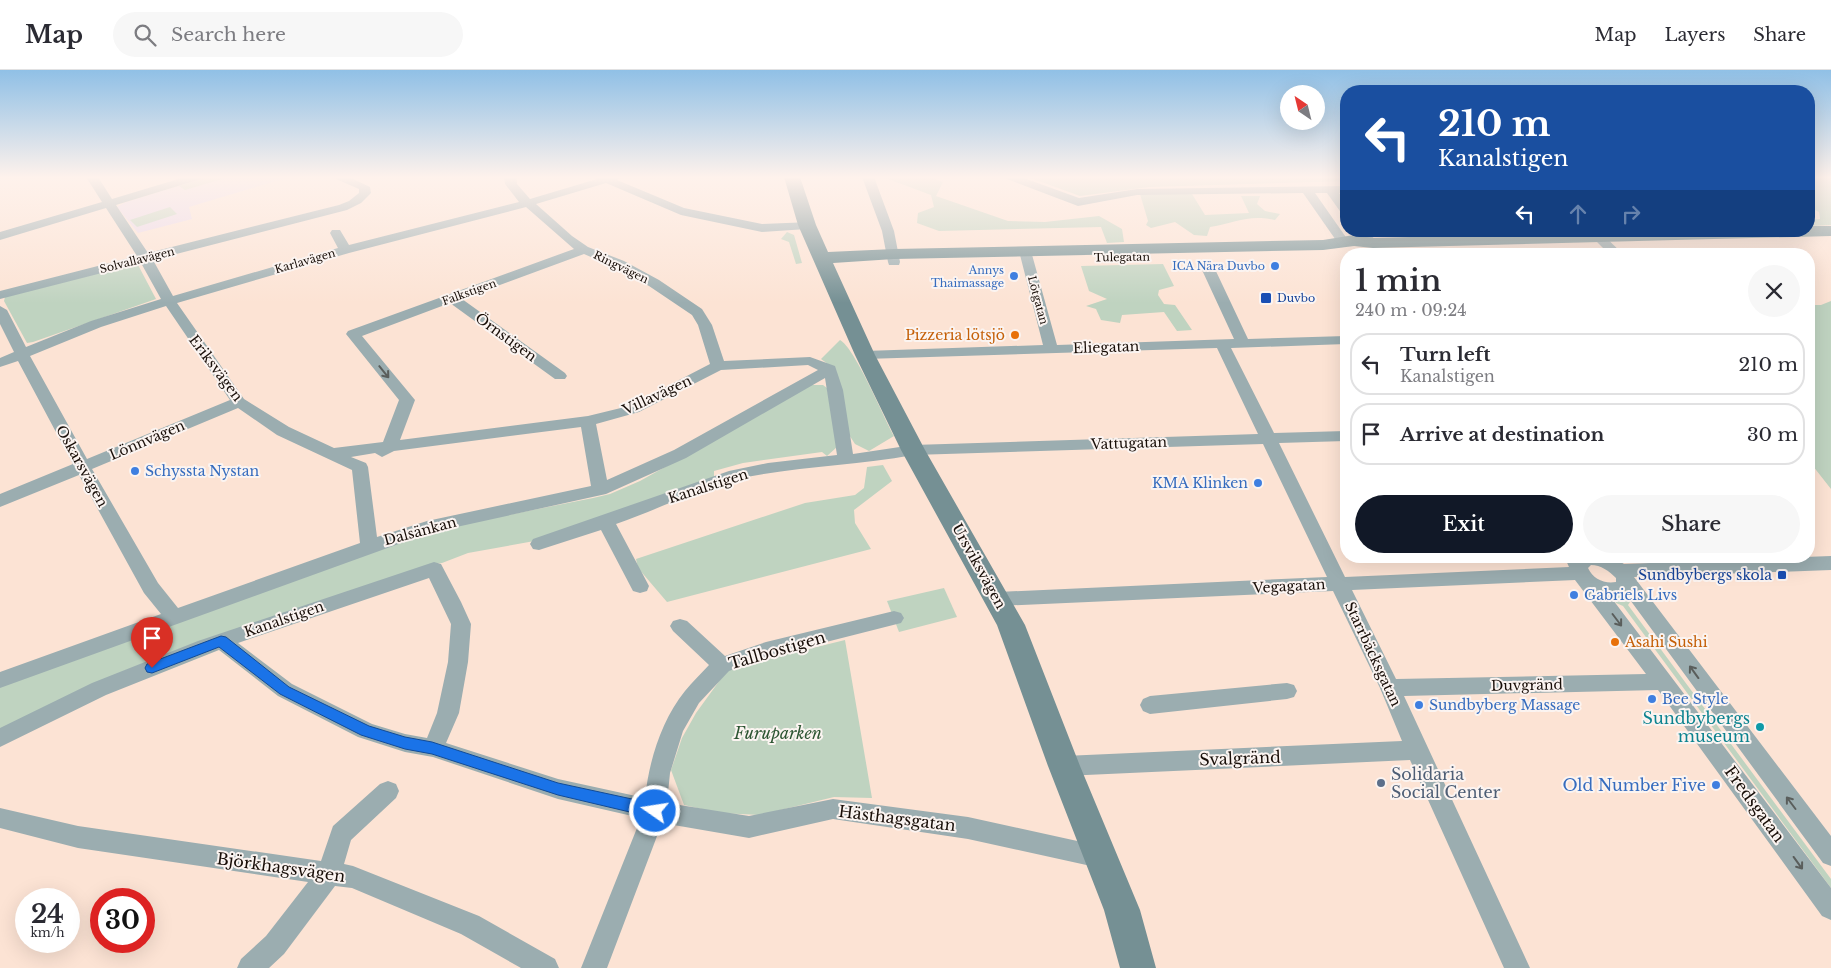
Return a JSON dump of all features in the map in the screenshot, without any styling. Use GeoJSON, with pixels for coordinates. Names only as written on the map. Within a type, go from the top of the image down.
{"type":"FeatureCollection","features":[{"type":"Feature","properties":{"kind":"street"},"geometry":{"type":"LineString","coordinates":[[0,236],[58,219]]}},
{"type":"Feature","properties":{"kind":"street","name":"Eriksvägen"},"geometry":{"type":"LineString","coordinates":[[119,219],[145,258],[169,301],[239,402],[283,432],[360,467]]}},
{"type":"Feature","properties":{"kind":"street","name":"Solvallavägen"},"geometry":{"type":"LineString","coordinates":[[0,295],[300,219]]}},
{"type":"Feature","properties":{"kind":"street","name":"Karlavägen"},"geometry":{"type":"LineString","coordinates":[[0,363],[96,324],[169,301],[344,250],[466,219]]}},
{"type":"Feature","properties":{"kind":"street","name":"Ringvägen"},"geometry":{"type":"LineString","coordinates":[[546,219],[568,239],[584,250],[619,264],[654,283],[697,312],[705,325],[718,366]]}},
{"type":"Feature","properties":{"kind":"street"},"geometry":{"type":"LineString","coordinates":[[719,219],[762,228],[806,225]]}},
{"type":"Feature","properties":{"kind":"street","name":"Ursviksvägen"},"geometry":{"type":"LineString","coordinates":[[804,219],[865,355],[913,450],[1011,625],[1064,766],[1122,910],[1138,968]]}},
{"type":"Feature","properties":{"kind":"street"},"geometry":{"type":"LineString","coordinates":[[884,219],[894,258]]}},
{"type":"Feature","properties":{"kind":"street"},"geometry":{"type":"LineString","coordinates":[[1326,219],[1346,248]]}},
{"type":"Feature","properties":{"kind":"street"},"geometry":{"type":"LineString","coordinates":[[336,233],[344,250]]}},
{"type":"Feature","properties":{"kind":"street","name":"Tulegatan"},"geometry":{"type":"LineString","coordinates":[[1815,235],[1830,234]]}},
{"type":"Feature","properties":{"kind":"street","name":"Tulegatan"},"geometry":{"type":"LineString","coordinates":[[1373,244],[1490,237]]}},
{"type":"Feature","properties":{"kind":"street","name":"Tulegatan"},"geometry":{"type":"LineString","coordinates":[[1558,237],[1607,245]]}},
{"type":"Feature","properties":{"kind":"street","name":"Tulegatan"},"geometry":{"type":"LineString","coordinates":[[1449,248],[1607,245],[1769,237]]}},
{"type":"Feature","properties":{"kind":"street","name":"Tulegatan"},"geometry":{"type":"LineString","coordinates":[[1346,248],[1358,240],[1391,248]]}},
{"type":"Feature","properties":{"kind":"street","name":"Tulegatan"},"geometry":{"type":"LineString","coordinates":[[824,263],[850,264],[894,258],[1340,248]]}},
{"type":"Feature","properties":{"kind":"street","name":"Falkstigen"},"geometry":{"type":"LineString","coordinates":[[390,446],[407,400],[354,334],[584,250]]}},
{"type":"Feature","properties":{"kind":"street","name":"Lötgatan"},"geometry":{"type":"LineString","coordinates":[[1026,255],[1051,349]]}},
{"type":"Feature","properties":{"kind":"street"},"geometry":{"type":"LineString","coordinates":[[1208,270],[1243,343]]}},
{"type":"Feature","properties":{"kind":"street","name":"Örnstigen"},"geometry":{"type":"LineString","coordinates":[[452,298],[560,376]]}},
{"type":"Feature","properties":{"kind":"street","name":"Oskarsvägen"},"geometry":{"type":"LineString","coordinates":[[0,310],[21,353],[151,588],[174,616]]}},
{"type":"Feature","properties":{"kind":"street","name":"Eliegatan"},"geometry":{"type":"LineString","coordinates":[[865,355],[1340,340]]}},
{"type":"Feature","properties":{"kind":"street","name":"Starrbäcksgatan"},"geometry":{"type":"LineString","coordinates":[[1222,344],[1390,688],[1517,968]]}},
{"type":"Feature","properties":{"kind":"street","name":"Villavägen"},"geometry":{"type":"LineString","coordinates":[[330,454],[588,422],[634,409],[718,366],[810,361],[830,370]]}},
{"type":"Feature","properties":{"kind":"street"},"geometry":{"type":"LineString","coordinates":[[830,370],[836,390],[846,459]]}},
{"type":"Feature","properties":{"kind":"street","name":"Dalsänkan"},"geometry":{"type":"LineString","coordinates":[[0,680],[369,546],[428,527],[600,490],[680,454],[830,370]]}},
{"type":"Feature","properties":{"kind":"street","name":"Lönnvägen"},"geometry":{"type":"LineString","coordinates":[[0,501],[239,402]]}},
{"type":"Feature","properties":{"kind":"street"},"geometry":{"type":"LineString","coordinates":[[588,422],[600,490]]}},
{"type":"Feature","properties":{"kind":"street","name":"Vattugatan"},"geometry":{"type":"LineString","coordinates":[[913,450],[1340,436]]}},
{"type":"Feature","properties":{"kind":"street","name":"Villavägen"},"geometry":{"type":"LineString","coordinates":[[360,467],[390,446]]}},
{"type":"Feature","properties":{"kind":"street","name":"Kanalstigen"},"geometry":{"type":"LineString","coordinates":[[539,544],[606,522],[712,482],[746,472],[846,459],[878,458],[913,450]]}},
{"type":"Feature","properties":{"kind":"street"},"geometry":{"type":"LineString","coordinates":[[360,467],[369,546]]}},
{"type":"Feature","properties":{"kind":"street"},"geometry":{"type":"LineString","coordinates":[[606,522],[640,586]]}},
{"type":"Feature","properties":{"kind":"street"},"geometry":{"type":"LineString","coordinates":[[1580,569],[1602,588],[1616,590],[1622,588],[1616,568],[1831,563]]}},
{"type":"Feature","properties":{"kind":"street","name":"Fredsgatan"},"geometry":{"type":"LineString","coordinates":[[1616,568],[1831,855]]}},
{"type":"Feature","properties":{"kind":"street","name":"Vegagatan"},"geometry":{"type":"LineString","coordinates":[[998,599],[1339,584],[1580,569]]}},
{"type":"Feature","properties":{"kind":"street","name":"Fredsgatan"},"geometry":{"type":"LineString","coordinates":[[1580,569],[1831,908]]}},
{"type":"Feature","properties":{"kind":"street","name":"Kanalstigen"},"geometry":{"type":"LineString","coordinates":[[0,738],[99,689],[221,641],[434,570],[452,602],[461,624],[458,662],[448,713],[432,748]]}},
{"type":"Feature","properties":{"kind":"street","name":"Tallbostigen"},"geometry":{"type":"LineString","coordinates":[[594,968],[655,811],[659,773],[673,729],[692,697],[722,665],[766,650],[894,618]]}},
{"type":"Feature","properties":{"kind":"street"},"geometry":{"type":"LineString","coordinates":[[680,626],[722,665]]}},
{"type":"Feature","properties":{"kind":"street","name":"Hästhagsgatan"},"geometry":{"type":"LineString","coordinates":[[221,641],[284,690],[366,731],[405,743],[432,748],[558,789],[655,811],[749,827],[834,809],[968,828],[1100,857]]}},
{"type":"Feature","properties":{"kind":"street","name":"Duvgränd"},"geometry":{"type":"LineString","coordinates":[[1390,688],[1665,682]]}},
{"type":"Feature","properties":{"kind":"street"},"geometry":{"type":"LineString","coordinates":[[1150,705],[1287,691]]}},
{"type":"Feature","properties":{"kind":"street","name":"Svalgränd"},"geometry":{"type":"LineString","coordinates":[[1064,766],[1417,750]]}},
{"type":"Feature","properties":{"kind":"street"},"geometry":{"type":"LineString","coordinates":[[250,968],[275,945],[329,874],[341,834],[388,791]]}},
{"type":"Feature","properties":{"kind":"street","name":"Björkhagsvägen"},"geometry":{"type":"LineString","coordinates":[[0,818],[78,837],[353,877],[470,925],[546,968]]}},
{"type":"Feature","properties":{"kind":"shaded area"},"geometry":{"type":"Polygon","coordinates":[[[127,219],[192,219],[192,219],[138,233],[127,219]]]}},
{"type":"Feature","properties":{"kind":"green space"},"geometry":{"type":"Polygon","coordinates":[[[133,219],[162,219],[137,227],[130,220],[133,219]]]}},
{"type":"Feature","properties":{"kind":"green space"},"geometry":{"type":"Polygon","coordinates":[[[917,219],[1002,219],[1008,221],[1045,222],[1073,219],[1104,219],[1122,229],[1124,242],[1107,243],[1101,227],[939,231],[917,223],[917,219]]]}},
{"type":"Feature","properties":{"kind":"green space"},"geometry":{"type":"Polygon","coordinates":[[[1147,219],[1250,219],[1210,227],[1207,236],[1194,235],[1175,222],[1151,228],[1146,225],[1147,219]]]}},
{"type":"Feature","properties":{"kind":"green space"},"geometry":{"type":"Polygon","coordinates":[[[1815,219],[1831,219],[1831,225],[1815,226],[1815,219]]]}},
{"type":"Feature","properties":{"kind":"green space"},"geometry":{"type":"Polygon","coordinates":[[[787,232],[794,235],[802,263],[796,264],[789,242],[781,239],[787,232]]]}},
{"type":"Feature","properties":{"kind":"green space"},"geometry":{"type":"Polygon","coordinates":[[[137,263],[156,299],[33,342],[27,343],[4,301],[5,297],[137,263]]]}},
{"type":"Feature","properties":{"kind":"green space"},"geometry":{"type":"Polygon","coordinates":[[[1163,264],[1174,286],[1159,290],[1158,295],[1164,304],[1175,305],[1192,330],[1177,331],[1164,312],[1122,315],[1120,323],[1101,320],[1096,309],[1086,306],[1107,299],[1089,291],[1081,266],[1163,264]]]}},
{"type":"Feature","properties":{"kind":"green space"},"geometry":{"type":"Polygon","coordinates":[[[1831,301],[1831,489],[1815,469],[1815,305],[1831,301]]]}},
{"type":"Feature","properties":{"kind":"green space"},"geometry":{"type":"Polygon","coordinates":[[[840,340],[861,369],[894,436],[869,451],[855,444],[846,430],[836,370],[821,359],[840,340]]]}},
{"type":"Feature","properties":{"kind":"green space"},"geometry":{"type":"Polygon","coordinates":[[[811,385],[823,385],[827,388],[837,447],[827,456],[822,452],[743,463],[714,471],[714,477],[540,540],[468,553],[442,563],[430,564],[0,732],[0,685],[427,531],[610,494],[640,481],[811,385]]]}},
{"type":"Feature","properties":{"kind":"green space"},"geometry":{"type":"Polygon","coordinates":[[[883,465],[892,481],[854,510],[855,523],[871,549],[667,602],[638,568],[636,559],[805,503],[855,495],[864,488],[867,467],[883,465]]]}},
{"type":"Feature","properties":{"kind":"green space"},"geometry":{"type":"Polygon","coordinates":[[[944,588],[957,617],[899,632],[887,601],[944,588]]]}},
{"type":"Feature","properties":{"kind":"green space"},"geometry":{"type":"Polygon","coordinates":[[[1621,590],[1630,602],[1628,605],[1831,879],[1831,888],[1623,606],[1616,603],[1608,591],[1621,590]]]}},
{"type":"Feature","properties":{"kind":"green space","name":"Furuparken"},"geometry":{"type":"Polygon","coordinates":[[[845,640],[872,798],[834,797],[760,815],[719,813],[684,805],[671,770],[682,738],[696,713],[728,669],[845,640]]]}},
{"type":"Feature","properties":{"kind":"place","name":"ICA Nära Duvbo"},"geometry":{"type":"Point","coordinates":[1275,266]}},
{"type":"Feature","properties":{"kind":"place","name":"Annys Thaimassage"},"geometry":{"type":"Point","coordinates":[1014,276]}},
{"type":"Feature","properties":{"kind":"place","name":"Duvbo"},"geometry":{"type":"Point","coordinates":[1266,298]}},
{"type":"Feature","properties":{"kind":"place","name":"Pizzeria lötsjö"},"geometry":{"type":"Point","coordinates":[1015,335]}},
{"type":"Feature","properties":{"kind":"place","name":"Schyssta Nystan"},"geometry":{"type":"Point","coordinates":[135,471]}},
{"type":"Feature","properties":{"kind":"place","name":"KMA Klinken"},"geometry":{"type":"Point","coordinates":[1258,483]}},
{"type":"Feature","properties":{"kind":"place","name":"Sundbybergs skola"},"geometry":{"type":"Point","coordinates":[1782,575]}},
{"type":"Feature","properties":{"kind":"place","name":"Gabriels Livs"},"geometry":{"type":"Point","coordinates":[1574,595]}},
{"type":"Feature","properties":{"kind":"place","name":"Asahi Sushi"},"geometry":{"type":"Point","coordinates":[1615,642]}},
{"type":"Feature","properties":{"kind":"place","name":"Bee Style"},"geometry":{"type":"Point","coordinates":[1652,699]}},
{"type":"Feature","properties":{"kind":"place","name":"Sundbyberg Massage"},"geometry":{"type":"Point","coordinates":[1419,705]}},
{"type":"Feature","properties":{"kind":"place","name":"Sundbybergs museum"},"geometry":{"type":"Point","coordinates":[1760,727]}},
{"type":"Feature","properties":{"kind":"place","name":"Solidaria Social Center"},"geometry":{"type":"Point","coordinates":[1381,783]}},
{"type":"Feature","properties":{"kind":"place","name":"Old Number Five"},"geometry":{"type":"Point","coordinates":[1716,785]}},
{"type":"Feature","properties":{"kind":"route"},"geometry":{"type":"LineString","coordinates":[[152,668],[221,641],[284,690],[366,731],[405,743],[432,748],[558,789],[655,811]]}}]}
